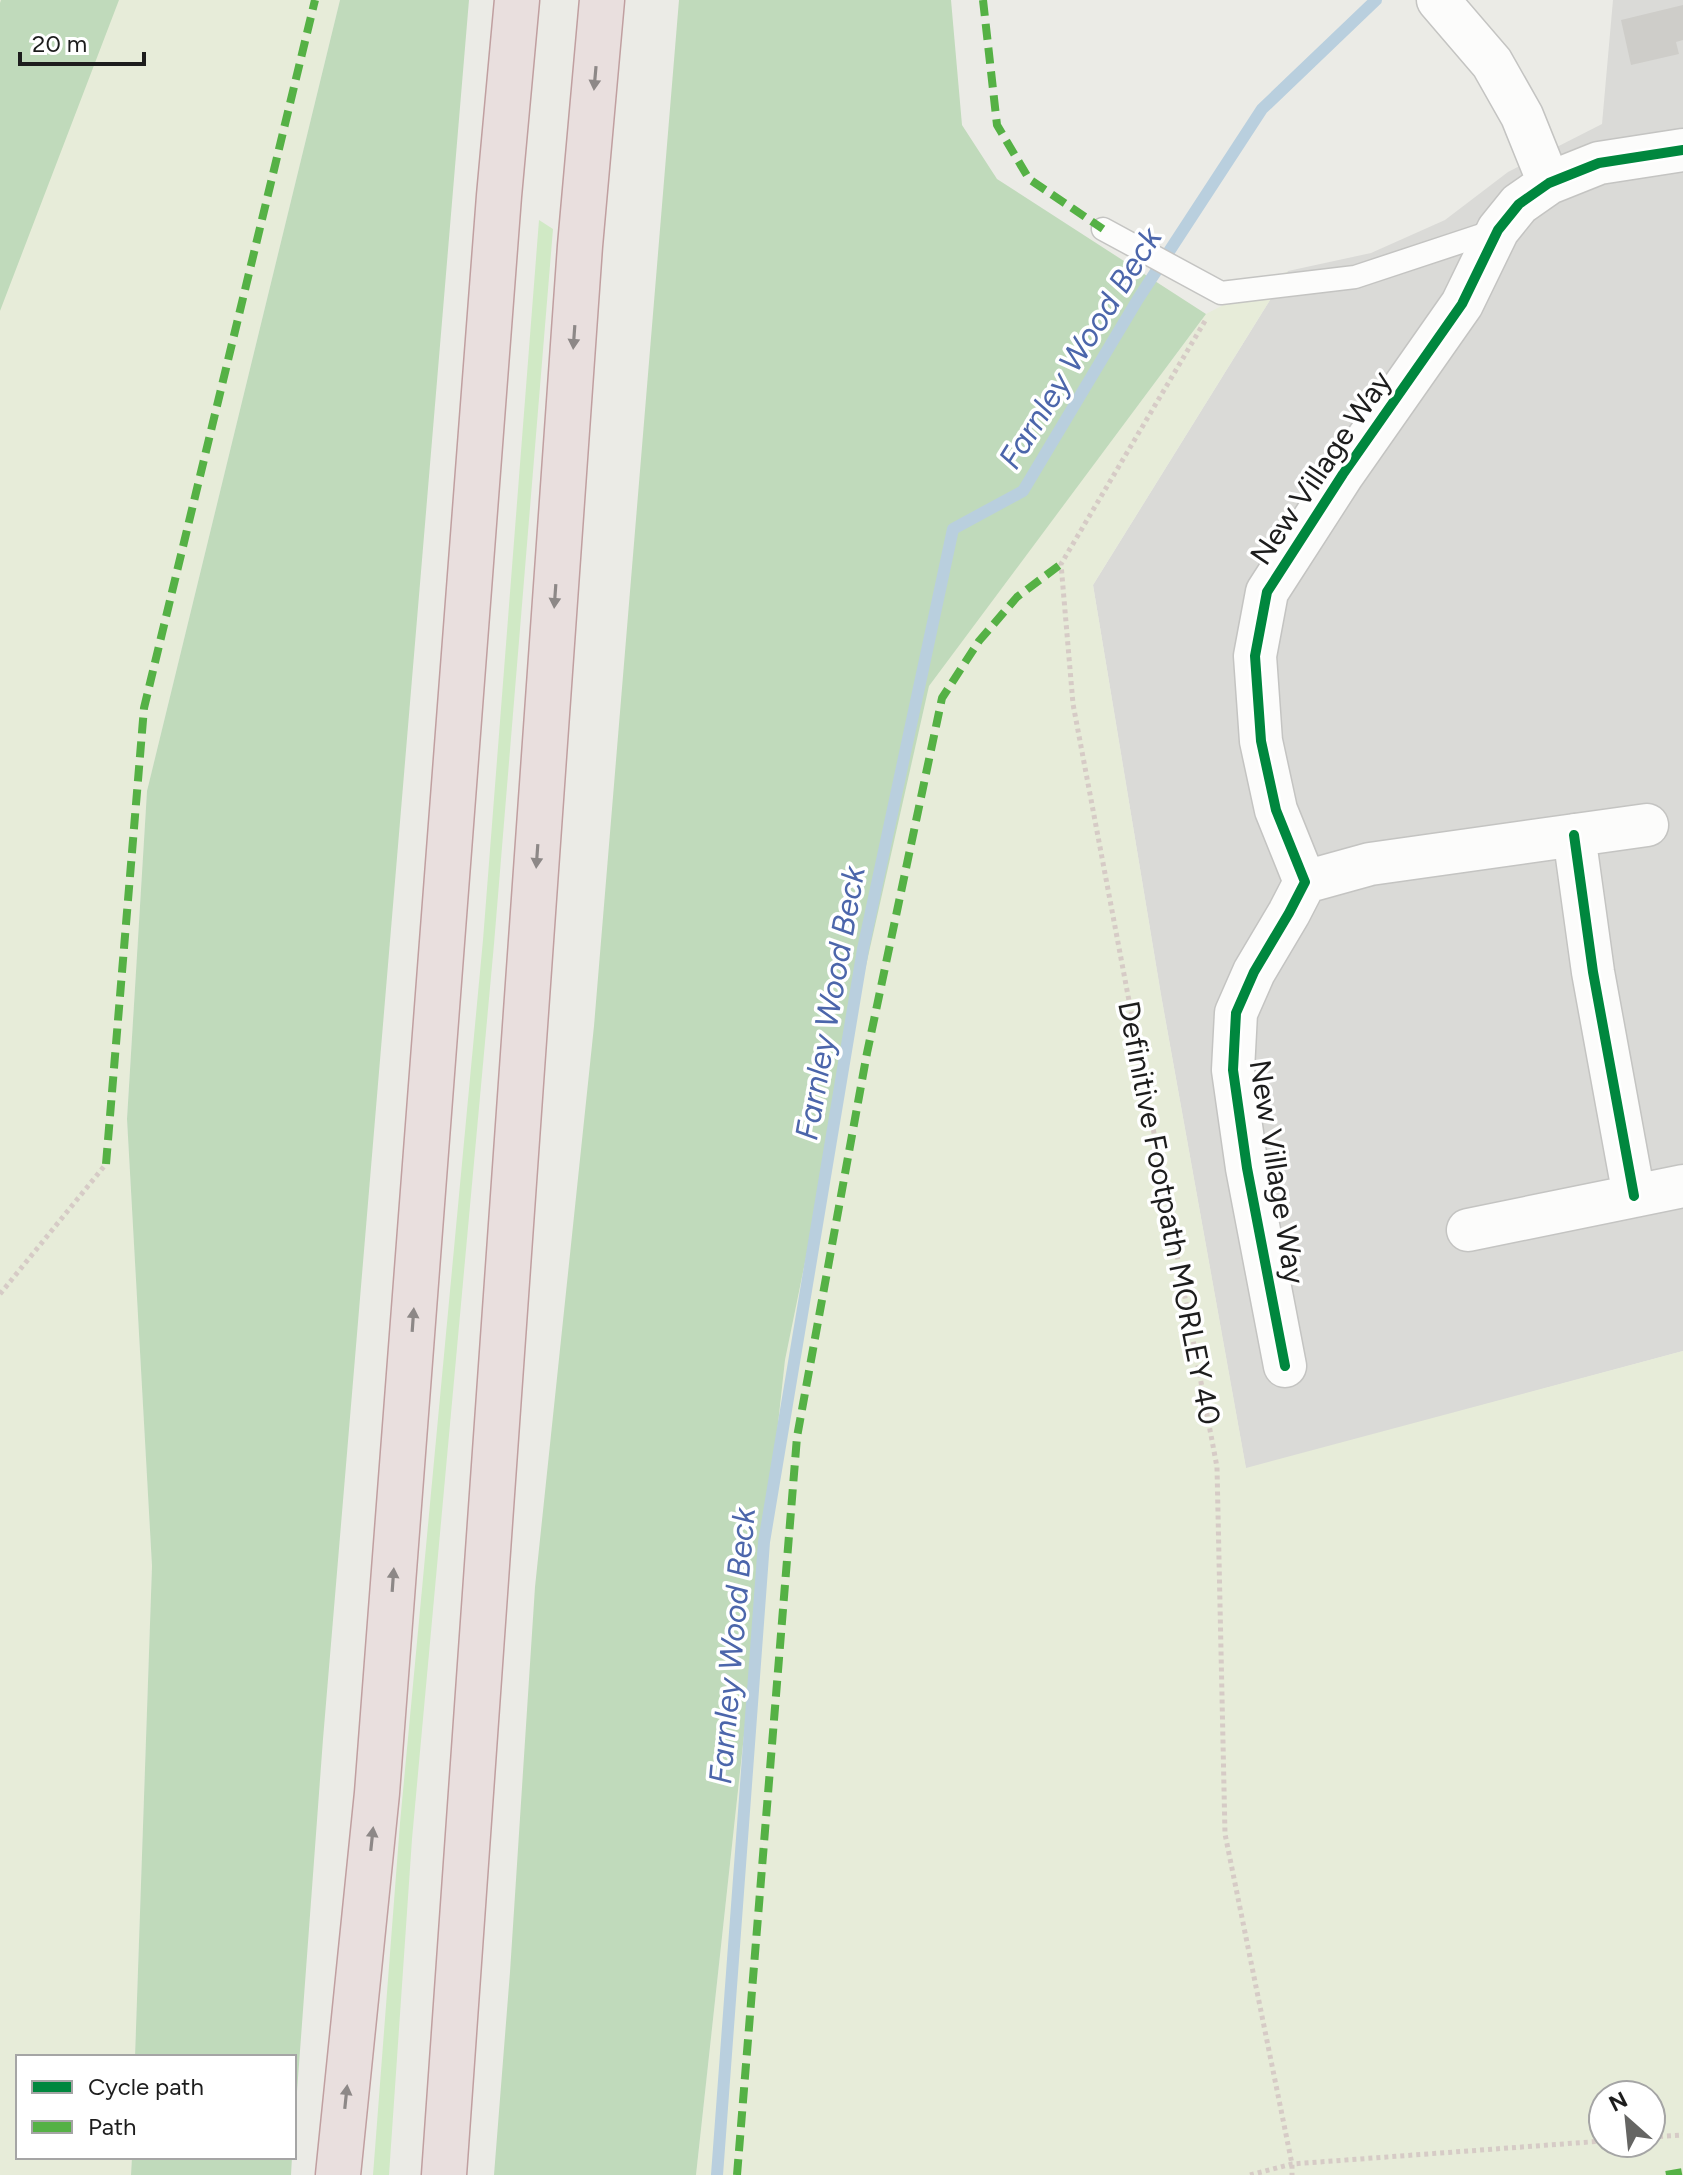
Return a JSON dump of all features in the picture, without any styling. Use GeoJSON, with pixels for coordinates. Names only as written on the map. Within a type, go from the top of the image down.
{"type":"FeatureCollection","features":[{"type":"Feature","properties":{"kind":"highway"},"geometry":{"type":"LineString","coordinates":[[338,2175],[377,1793],[499,196],[517,0]]}},
{"type":"Feature","properties":{"kind":"highway"},"geometry":{"type":"LineString","coordinates":[[444,2175],[578,278],[602,0]]}},
{"type":"Feature","properties":{"kind":"street"},"geometry":{"type":"LineString","coordinates":[[1438,0],[1492,63],[1522,116],[1549,183]]}},
{"type":"Feature","properties":{"kind":"street","name":"New Village Way"},"geometry":{"type":"LineString","coordinates":[[1285,1366],[1247,1168],[1233,1070],[1236,1013],[1254,972],[1305,882],[1276,810],[1261,741],[1255,656],[1267,592],[1343,474],[1462,304],[1498,230],[1519,204],[1549,183],[1599,163],[1683,150]]}},
{"type":"Feature","properties":{"kind":"street"},"geometry":{"type":"LineString","coordinates":[[1305,882],[1370,864],[1647,825]]}},
{"type":"Feature","properties":{"kind":"street"},"geometry":{"type":"LineString","coordinates":[[1574,835],[1593,972],[1634,1196]]}},
{"type":"Feature","properties":{"kind":"street"},"geometry":{"type":"LineString","coordinates":[[1468,1230],[1683,1186]]}},
{"type":"Feature","properties":{"kind":"lane"},"geometry":{"type":"LineString","coordinates":[[1103,229],[1221,293],[1355,277],[1498,230]]}},
{"type":"Feature","properties":{"kind":"path"},"geometry":{"type":"LineString","coordinates":[[0,1294],[106,1164]]}},
{"type":"Feature","properties":{"kind":"path"},"geometry":{"type":"LineString","coordinates":[[1250,2175],[1292,2164],[1587,2142]]}},
{"type":"Feature","properties":{"kind":"shaded area"},"geometry":{"type":"Polygon","coordinates":[[[1613,0],[1683,0],[1683,1351],[1246,1469],[1161,995],[1093,585],[1288,271],[1371,253],[1445,220],[1508,172],[1602,124],[1613,0]]]}},
{"type":"Feature","properties":{"kind":"green space"},"geometry":{"type":"Polygon","coordinates":[[[0,0],[340,0],[147,791],[127,1119],[152,1566],[135,2055],[16,2055],[16,2159],[132,2159],[131,2175],[0,2175],[0,0]]]}},
{"type":"Feature","properties":{"kind":"green space"},"geometry":{"type":"Polygon","coordinates":[[[1,0],[119,0],[0,311],[0,3],[1,0]]]}},
{"type":"Feature","properties":{"kind":"green space"},"geometry":{"type":"Polygon","coordinates":[[[340,0],[469,0],[323,1739],[296,2105],[296,2055],[135,2055],[152,1566],[127,1119],[147,791],[340,0]]]}},
{"type":"Feature","properties":{"kind":"green space"},"geometry":{"type":"Polygon","coordinates":[[[679,0],[951,0],[962,125],[997,179],[1206,314],[929,686],[863,979],[785,1360],[696,2175],[494,2175],[535,1587],[594,1026],[679,0]]]}},
{"type":"Feature","properties":{"kind":"green space"},"geometry":{"type":"Polygon","coordinates":[[[539,220],[553,229],[494,944],[412,1839],[389,2175],[373,2175],[400,1823],[483,940],[539,220]]]}},
{"type":"Feature","properties":{"kind":"green space"},"geometry":{"type":"Polygon","coordinates":[[[1288,271],[1093,585],[1161,995],[1246,1468],[1683,1351],[1683,2175],[696,2175],[785,1360],[863,979],[929,685],[1206,314],[1288,271]]]}},
{"type":"Feature","properties":{"kind":"green space"},"geometry":{"type":"Polygon","coordinates":[[[132,2159],[292,2159],[291,2175],[131,2175],[132,2159]]]}},
{"type":"Feature","properties":{"kind":"building"},"geometry":{"type":"Polygon","coordinates":[[[1683,5],[1683,40],[1676,42],[1679,54],[1631,65],[1621,20],[1683,5]]]}},
{"type":"Feature","properties":{"kind":"waterway","name":"Farnley Wood Beck"},"geometry":{"type":"LineString","coordinates":[[717,2175],[764,1542],[863,949],[953,529],[1023,491],[1138,299],[1262,109],[1376,0]]}},
{"type":"Feature","properties":{"kind":"marked path"},"geometry":{"type":"LineString","coordinates":[[106,1164],[144,708],[315,0]]}},
{"type":"Feature","properties":{"kind":"marked path"},"geometry":{"type":"LineString","coordinates":[[983,0],[997,125],[1029,179],[1103,229]]}},
{"type":"Feature","properties":{"kind":"marked path"},"geometry":{"type":"LineString","coordinates":[[737,2175],[797,1437],[867,1053],[942,698],[979,641],[1017,597],[1061,564]]}},
{"type":"Feature","properties":{"kind":"marked path"},"geometry":{"type":"LineString","coordinates":[[1666,2175],[1683,2172]]}},
{"type":"Feature","properties":{"kind":"cycle path"},"geometry":{"type":"LineString","coordinates":[[1285,1366],[1247,1168],[1233,1070],[1236,1013],[1254,972],[1305,882],[1276,810],[1261,741],[1255,656],[1267,592],[1343,474],[1462,304],[1498,230],[1519,204],[1549,183],[1599,163],[1683,150]]}},
{"type":"Feature","properties":{"kind":"cycle path"},"geometry":{"type":"LineString","coordinates":[[1574,835],[1593,972],[1634,1196]]}}]}
